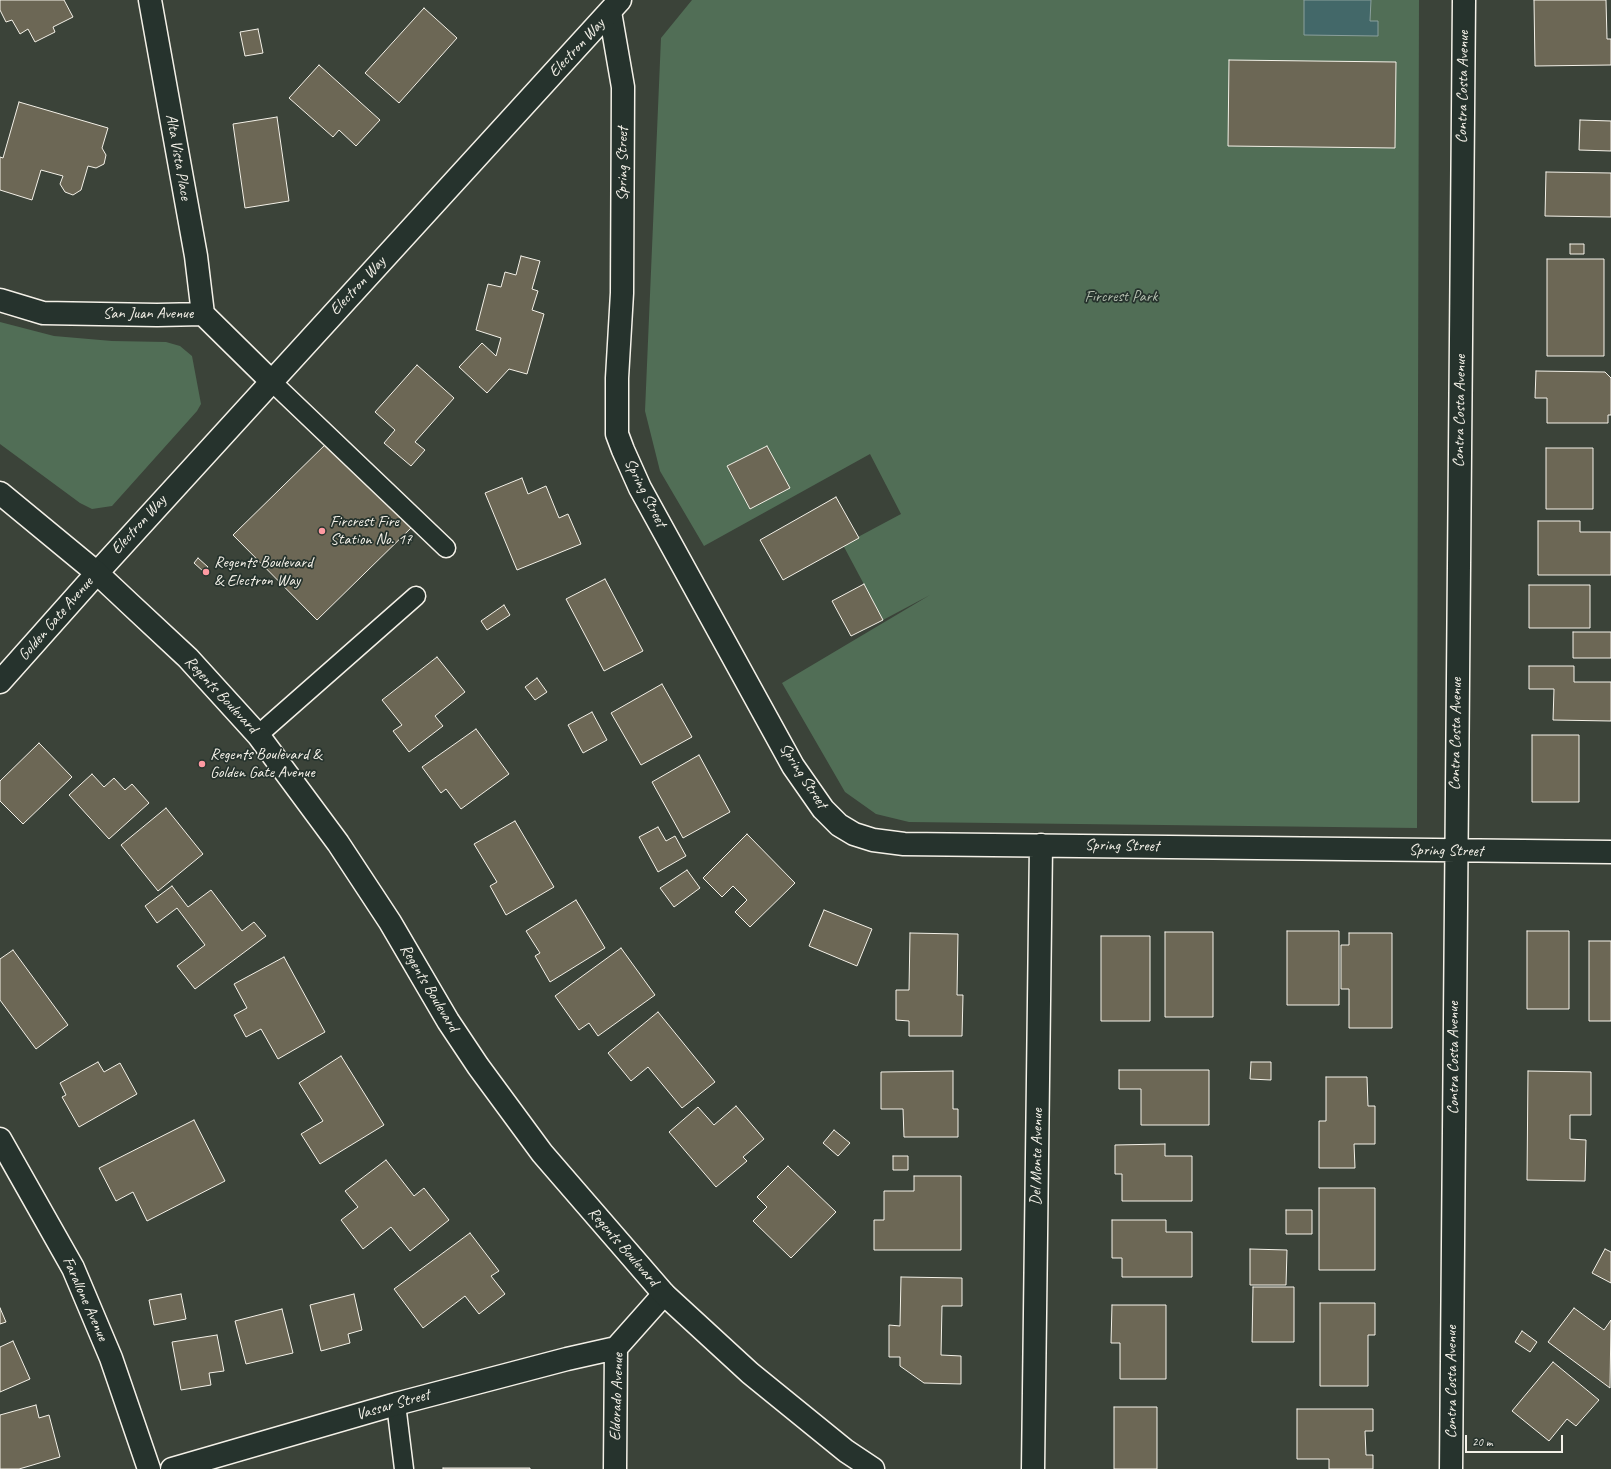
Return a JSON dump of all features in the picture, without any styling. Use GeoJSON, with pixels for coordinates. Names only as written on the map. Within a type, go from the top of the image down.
{"type":"FeatureCollection","features":[{"type":"Feature","properties":{"kind":"street","name":"Alta Vista Place"},"geometry":{"type":"LineString","coordinates":[[150,0],[195,248],[204,314]]}},
{"type":"Feature","properties":{"kind":"street","name":"Contra Costa Avenue"},"geometry":{"type":"LineString","coordinates":[[1451,1469],[1455,851],[1464,0]]}},
{"type":"Feature","properties":{"kind":"street","name":"Spring Street"},"geometry":{"type":"LineString","coordinates":[[615,6],[623,87],[622,293],[617,378],[617,434],[640,488],[793,766],[823,809],[839,825],[854,834],[873,840],[904,844],[1611,852]]}},
{"type":"Feature","properties":{"kind":"street","name":"Electron Way"},"geometry":{"type":"LineString","coordinates":[[97,573],[615,6]]}},
{"type":"Feature","properties":{"kind":"street","name":"San Juan Avenue"},"geometry":{"type":"LineString","coordinates":[[0,300],[43,313],[157,315],[204,314],[271,381]]}},
{"type":"Feature","properties":{"kind":"street","name":"Regents Boulevard"},"geometry":{"type":"LineString","coordinates":[[0,493],[97,573],[188,658],[258,735],[338,843],[390,922],[448,1021],[478,1066],[542,1153],[664,1294],[750,1373],[846,1451],[873,1469]]}},
{"type":"Feature","properties":{"kind":"street","name":"Golden Gate Avenue"},"geometry":{"type":"LineString","coordinates":[[0,682],[97,573]]}},
{"type":"Feature","properties":{"kind":"street","name":"Del Monte Avenue"},"geometry":{"type":"LineString","coordinates":[[1033,1469],[1041,845]]}},
{"type":"Feature","properties":{"kind":"street","name":"Farallone Avenue"},"geometry":{"type":"LineString","coordinates":[[0,1139],[73,1268],[111,1358],[149,1469]]}},
{"type":"Feature","properties":{"kind":"street","name":"Eldorado Avenue"},"geometry":{"type":"LineString","coordinates":[[615,1469],[616,1348],[664,1294]]}},
{"type":"Feature","properties":{"kind":"street","name":"Vassar Street"},"geometry":{"type":"LineString","coordinates":[[172,1469],[396,1404],[567,1359],[616,1348]]}},
{"type":"Feature","properties":{"kind":"lane"},"geometry":{"type":"LineString","coordinates":[[271,381],[446,548]]}},
{"type":"Feature","properties":{"kind":"lane"},"geometry":{"type":"LineString","coordinates":[[258,735],[416,596]]}},
{"type":"Feature","properties":{"kind":"lane"},"geometry":{"type":"LineString","coordinates":[[396,1404],[404,1469]]}},
{"type":"Feature","properties":{"kind":"green space","name":"Fircrest Park"},"geometry":{"type":"Polygon","coordinates":[[[692,0],[1419,0],[1417,828],[909,822],[876,814],[845,792],[782,683],[930,595],[883,620],[843,545],[901,514],[870,454],[704,546],[660,471],[645,411],[661,38],[692,0]]]}},
{"type":"Feature","properties":{"kind":"green space"},"geometry":{"type":"Polygon","coordinates":[[[0,322],[54,336],[112,341],[166,342],[180,346],[192,356],[201,404],[197,411],[112,506],[92,509],[80,503],[0,444],[0,322]]]}},
{"type":"Feature","properties":{"kind":"water"},"geometry":{"type":"Polygon","coordinates":[[[1304,0],[1371,0],[1370,21],[1378,21],[1378,36],[1304,35],[1304,0]]]}},
{"type":"Feature","properties":{"kind":"building"},"geometry":{"type":"Polygon","coordinates":[[[0,0],[64,0],[73,17],[53,27],[55,32],[35,42],[28,29],[20,34],[12,20],[6,22],[0,10],[0,0]]]}},
{"type":"Feature","properties":{"kind":"building"},"geometry":{"type":"Polygon","coordinates":[[[1534,0],[1606,0],[1607,39],[1611,39],[1611,65],[1535,66],[1534,0]]]}},
{"type":"Feature","properties":{"kind":"building"},"geometry":{"type":"Polygon","coordinates":[[[424,8],[457,38],[399,103],[365,73],[424,8]]]}},
{"type":"Feature","properties":{"kind":"building"},"geometry":{"type":"Polygon","coordinates":[[[258,29],[263,53],[245,56],[240,32],[258,29]]]}},
{"type":"Feature","properties":{"kind":"building"},"geometry":{"type":"Polygon","coordinates":[[[1229,60],[1396,62],[1395,148],[1228,146],[1229,60]]]}},
{"type":"Feature","properties":{"kind":"building"},"geometry":{"type":"Polygon","coordinates":[[[319,65],[380,120],[356,146],[339,130],[333,137],[289,98],[319,65]]]}},
{"type":"Feature","properties":{"kind":"building"},"geometry":{"type":"Polygon","coordinates":[[[19,102],[108,128],[102,148],[106,155],[104,164],[96,168],[88,166],[81,190],[73,195],[65,192],[60,184],[63,176],[41,170],[32,200],[0,190],[0,157],[3,158],[19,102]]]}},
{"type":"Feature","properties":{"kind":"building"},"geometry":{"type":"Polygon","coordinates":[[[277,117],[289,201],[245,208],[233,124],[277,117]]]}},
{"type":"Feature","properties":{"kind":"building"},"geometry":{"type":"Polygon","coordinates":[[[1580,120],[1611,121],[1611,151],[1579,150],[1580,120]]]}},
{"type":"Feature","properties":{"kind":"building"},"geometry":{"type":"Polygon","coordinates":[[[1546,172],[1611,173],[1611,217],[1545,216],[1546,172]]]}},
{"type":"Feature","properties":{"kind":"building"},"geometry":{"type":"Polygon","coordinates":[[[1570,244],[1584,244],[1584,254],[1570,254],[1570,244]]]}},
{"type":"Feature","properties":{"kind":"building"},"geometry":{"type":"Polygon","coordinates":[[[521,256],[540,261],[532,289],[538,291],[532,310],[544,314],[527,374],[509,369],[487,393],[459,367],[482,343],[496,356],[501,338],[476,330],[488,284],[501,287],[505,272],[516,275],[521,256]]]}},
{"type":"Feature","properties":{"kind":"building"},"geometry":{"type":"Polygon","coordinates":[[[1547,259],[1604,259],[1604,356],[1547,356],[1547,259]]]}},
{"type":"Feature","properties":{"kind":"building"},"geometry":{"type":"Polygon","coordinates":[[[417,365],[454,398],[415,442],[425,450],[411,466],[384,443],[395,430],[375,412],[417,365]]]}},
{"type":"Feature","properties":{"kind":"building"},"geometry":{"type":"Polygon","coordinates":[[[1536,371],[1605,372],[1611,378],[1611,415],[1608,415],[1608,423],[1547,423],[1547,398],[1535,398],[1536,371]]]}},
{"type":"Feature","properties":{"kind":"building","name":"Fircrest Fire Station No. 17"},"geometry":{"type":"Polygon","coordinates":[[[328,442],[412,527],[317,620],[233,535],[328,442]]]}},
{"type":"Feature","properties":{"kind":"building"},"geometry":{"type":"Polygon","coordinates":[[[767,446],[790,488],[750,509],[727,466],[767,446]]]}},
{"type":"Feature","properties":{"kind":"building"},"geometry":{"type":"Polygon","coordinates":[[[1546,448],[1593,448],[1593,509],[1546,509],[1546,448]]]}},
{"type":"Feature","properties":{"kind":"building"},"geometry":{"type":"Polygon","coordinates":[[[522,478],[528,494],[546,486],[559,518],[568,514],[581,544],[517,570],[485,493],[522,478]]]}},
{"type":"Feature","properties":{"kind":"building"},"geometry":{"type":"Polygon","coordinates":[[[836,497],[859,538],[783,580],[760,540],[836,497]]]}},
{"type":"Feature","properties":{"kind":"building"},"geometry":{"type":"Polygon","coordinates":[[[1538,521],[1580,521],[1580,532],[1611,532],[1611,575],[1538,575],[1538,521]]]}},
{"type":"Feature","properties":{"kind":"building"},"geometry":{"type":"Polygon","coordinates":[[[198,558],[208,567],[204,572],[194,563],[198,558]]]}},
{"type":"Feature","properties":{"kind":"building"},"geometry":{"type":"Polygon","coordinates":[[[605,579],[643,651],[604,671],[566,599],[605,579]]]}},
{"type":"Feature","properties":{"kind":"building"},"geometry":{"type":"Polygon","coordinates":[[[864,584],[883,620],[851,636],[832,601],[864,584]]]}},
{"type":"Feature","properties":{"kind":"building"},"geometry":{"type":"Polygon","coordinates":[[[1529,585],[1590,585],[1590,628],[1529,628],[1529,585]]]}},
{"type":"Feature","properties":{"kind":"building"},"geometry":{"type":"Polygon","coordinates":[[[504,605],[510,615],[487,630],[481,621],[504,605]]]}},
{"type":"Feature","properties":{"kind":"building"},"geometry":{"type":"Polygon","coordinates":[[[1573,632],[1611,632],[1611,658],[1573,658],[1573,632]]]}},
{"type":"Feature","properties":{"kind":"building"},"geometry":{"type":"Polygon","coordinates":[[[437,657],[465,692],[435,716],[443,726],[409,752],[393,731],[402,725],[382,700],[437,657]]]}},
{"type":"Feature","properties":{"kind":"building"},"geometry":{"type":"Polygon","coordinates":[[[1529,666],[1574,666],[1574,682],[1611,682],[1611,721],[1553,720],[1554,689],[1529,689],[1529,666]]]}},
{"type":"Feature","properties":{"kind":"building"},"geometry":{"type":"Polygon","coordinates":[[[537,678],[547,692],[535,700],[525,687],[537,678]]]}},
{"type":"Feature","properties":{"kind":"building"},"geometry":{"type":"Polygon","coordinates":[[[662,684],[692,737],[641,765],[611,713],[662,684]]]}},
{"type":"Feature","properties":{"kind":"building"},"geometry":{"type":"Polygon","coordinates":[[[592,712],[607,740],[583,753],[568,725],[592,712]]]}},
{"type":"Feature","properties":{"kind":"building"},"geometry":{"type":"Polygon","coordinates":[[[476,729],[509,774],[461,809],[446,789],[441,793],[422,767],[476,729]]]}},
{"type":"Feature","properties":{"kind":"building"},"geometry":{"type":"Polygon","coordinates":[[[1532,735],[1579,735],[1579,802],[1532,802],[1532,735]]]}},
{"type":"Feature","properties":{"kind":"building"},"geometry":{"type":"Polygon","coordinates":[[[39,743],[72,777],[23,824],[0,801],[0,781],[39,743]]]}},
{"type":"Feature","properties":{"kind":"building"},"geometry":{"type":"Polygon","coordinates":[[[699,755],[730,812],[683,838],[652,782],[699,755]]]}},
{"type":"Feature","properties":{"kind":"building"},"geometry":{"type":"Polygon","coordinates":[[[92,774],[104,787],[114,778],[125,790],[132,784],[149,803],[109,839],[69,795],[92,774]]]}},
{"type":"Feature","properties":{"kind":"building"},"geometry":{"type":"Polygon","coordinates":[[[166,808],[203,854],[158,891],[121,845],[166,808]]]}},
{"type":"Feature","properties":{"kind":"building"},"geometry":{"type":"Polygon","coordinates":[[[515,821],[554,887],[506,915],[490,886],[497,882],[474,844],[515,821]]]}},
{"type":"Feature","properties":{"kind":"building"},"geometry":{"type":"Polygon","coordinates":[[[658,827],[666,841],[675,836],[686,856],[658,872],[639,837],[658,827]]]}},
{"type":"Feature","properties":{"kind":"building"},"geometry":{"type":"Polygon","coordinates":[[[747,834],[795,883],[750,927],[735,912],[747,900],[733,886],[722,897],[703,878],[747,834]]]}},
{"type":"Feature","properties":{"kind":"building"},"geometry":{"type":"Polygon","coordinates":[[[687,870],[700,888],[674,907],[660,888],[687,870]]]}},
{"type":"Feature","properties":{"kind":"building"},"geometry":{"type":"Polygon","coordinates":[[[172,886],[188,907],[211,890],[242,931],[254,922],[266,936],[195,989],[177,966],[205,945],[177,908],[157,923],[145,906],[172,886]]]}},
{"type":"Feature","properties":{"kind":"building"},"geometry":{"type":"Polygon","coordinates":[[[576,900],[605,948],[550,982],[535,956],[540,953],[526,931],[576,900]]]}},
{"type":"Feature","properties":{"kind":"building"},"geometry":{"type":"Polygon","coordinates":[[[824,910],[872,929],[857,966],[809,946],[824,910]]]}},
{"type":"Feature","properties":{"kind":"building"},"geometry":{"type":"Polygon","coordinates":[[[1287,931],[1339,931],[1339,1005],[1287,1005],[1287,931]]]}},
{"type":"Feature","properties":{"kind":"building"},"geometry":{"type":"Polygon","coordinates":[[[1527,931],[1569,931],[1569,1009],[1527,1009],[1527,931]]]}},
{"type":"Feature","properties":{"kind":"building"},"geometry":{"type":"Polygon","coordinates":[[[1165,932],[1213,932],[1213,1017],[1165,1017],[1165,932]]]}},
{"type":"Feature","properties":{"kind":"building"},"geometry":{"type":"Polygon","coordinates":[[[910,933],[958,934],[957,995],[963,995],[962,1036],[909,1036],[909,1021],[896,1020],[896,990],[909,990],[910,933]]]}},
{"type":"Feature","properties":{"kind":"building"},"geometry":{"type":"Polygon","coordinates":[[[1349,933],[1392,933],[1392,1028],[1349,1028],[1349,989],[1341,989],[1341,945],[1349,945],[1349,933]]]}},
{"type":"Feature","properties":{"kind":"building"},"geometry":{"type":"Polygon","coordinates":[[[1101,936],[1150,936],[1150,1021],[1101,1021],[1101,936]]]}},
{"type":"Feature","properties":{"kind":"building"},"geometry":{"type":"Polygon","coordinates":[[[1589,941],[1611,941],[1611,1021],[1589,1021],[1589,941]]]}},
{"type":"Feature","properties":{"kind":"building"},"geometry":{"type":"Polygon","coordinates":[[[621,948],[655,995],[598,1036],[589,1023],[579,1030],[555,996],[621,948]]]}},
{"type":"Feature","properties":{"kind":"building"},"geometry":{"type":"Polygon","coordinates":[[[13,950],[68,1025],[36,1049],[0,1000],[0,959],[13,950]]]}},
{"type":"Feature","properties":{"kind":"building"},"geometry":{"type":"Polygon","coordinates":[[[284,957],[325,1032],[278,1059],[261,1029],[246,1037],[234,1015],[247,1008],[234,984],[284,957]]]}},
{"type":"Feature","properties":{"kind":"building"},"geometry":{"type":"Polygon","coordinates":[[[658,1012],[715,1082],[682,1108],[648,1067],[631,1081],[608,1053],[658,1012]]]}},
{"type":"Feature","properties":{"kind":"building"},"geometry":{"type":"Polygon","coordinates":[[[341,1056],[384,1125],[320,1164],[301,1134],[323,1121],[299,1083],[341,1056]]]}},
{"type":"Feature","properties":{"kind":"building"},"geometry":{"type":"Polygon","coordinates":[[[98,1062],[104,1072],[120,1063],[137,1094],[79,1127],[62,1097],[66,1095],[60,1083],[98,1062]]]}},
{"type":"Feature","properties":{"kind":"building"},"geometry":{"type":"Polygon","coordinates":[[[1251,1062],[1271,1062],[1271,1080],[1250,1079],[1251,1062]]]}},
{"type":"Feature","properties":{"kind":"building"},"geometry":{"type":"Polygon","coordinates":[[[1119,1070],[1209,1070],[1209,1125],[1141,1125],[1141,1089],[1119,1089],[1119,1070]]]}},
{"type":"Feature","properties":{"kind":"building"},"geometry":{"type":"Polygon","coordinates":[[[953,1071],[953,1109],[958,1109],[958,1137],[904,1137],[903,1109],[881,1109],[881,1072],[953,1071]]]}},
{"type":"Feature","properties":{"kind":"building"},"geometry":{"type":"Polygon","coordinates":[[[1528,1071],[1591,1072],[1591,1115],[1570,1115],[1570,1139],[1586,1140],[1585,1181],[1527,1180],[1528,1071]]]}},
{"type":"Feature","properties":{"kind":"building"},"geometry":{"type":"Polygon","coordinates":[[[1326,1077],[1367,1077],[1368,1106],[1375,1106],[1375,1144],[1354,1144],[1355,1168],[1319,1168],[1319,1121],[1326,1121],[1326,1077]]]}},
{"type":"Feature","properties":{"kind":"building"},"geometry":{"type":"Polygon","coordinates":[[[736,1106],[764,1139],[743,1157],[747,1161],[716,1187],[669,1132],[698,1107],[714,1125],[736,1106]]]}},
{"type":"Feature","properties":{"kind":"building"},"geometry":{"type":"Polygon","coordinates":[[[194,1120],[225,1181],[147,1221],[133,1192],[116,1201],[99,1168],[194,1120]]]}},
{"type":"Feature","properties":{"kind":"building"},"geometry":{"type":"Polygon","coordinates":[[[834,1130],[850,1143],[838,1156],[823,1143],[834,1130]]]}},
{"type":"Feature","properties":{"kind":"building"},"geometry":{"type":"Polygon","coordinates":[[[1165,1144],[1165,1156],[1192,1156],[1192,1201],[1122,1201],[1122,1174],[1115,1174],[1115,1145],[1165,1144]]]}},
{"type":"Feature","properties":{"kind":"building"},"geometry":{"type":"Polygon","coordinates":[[[893,1156],[908,1156],[908,1170],[893,1170],[893,1156]]]}},
{"type":"Feature","properties":{"kind":"building"},"geometry":{"type":"Polygon","coordinates":[[[386,1160],[414,1196],[424,1188],[449,1220],[410,1251],[391,1227],[363,1249],[341,1220],[358,1207],[345,1191],[386,1160]]]}},
{"type":"Feature","properties":{"kind":"building"},"geometry":{"type":"Polygon","coordinates":[[[788,1166],[836,1212],[791,1258],[753,1221],[767,1207],[757,1197],[788,1166]]]}},
{"type":"Feature","properties":{"kind":"building"},"geometry":{"type":"Polygon","coordinates":[[[914,1176],[961,1176],[961,1250],[874,1250],[874,1220],[884,1220],[884,1191],[914,1191],[914,1176]]]}},
{"type":"Feature","properties":{"kind":"building"},"geometry":{"type":"Polygon","coordinates":[[[1319,1188],[1375,1188],[1375,1270],[1319,1270],[1319,1188]]]}},
{"type":"Feature","properties":{"kind":"building"},"geometry":{"type":"Polygon","coordinates":[[[1286,1210],[1312,1210],[1312,1234],[1286,1234],[1286,1210]]]}},
{"type":"Feature","properties":{"kind":"building"},"geometry":{"type":"Polygon","coordinates":[[[1112,1220],[1166,1220],[1166,1232],[1192,1232],[1192,1277],[1122,1277],[1122,1258],[1112,1258],[1112,1220]]]}},
{"type":"Feature","properties":{"kind":"building"},"geometry":{"type":"Polygon","coordinates":[[[470,1233],[499,1271],[491,1276],[505,1294],[479,1314],[465,1296],[423,1328],[394,1289],[470,1233]]]}},
{"type":"Feature","properties":{"kind":"building"},"geometry":{"type":"Polygon","coordinates":[[[1250,1249],[1287,1250],[1286,1285],[1250,1285],[1250,1249]]]}},
{"type":"Feature","properties":{"kind":"building"},"geometry":{"type":"Polygon","coordinates":[[[1605,1249],[1611,1252],[1611,1283],[1592,1273],[1605,1249]]]}},
{"type":"Feature","properties":{"kind":"building"},"geometry":{"type":"Polygon","coordinates":[[[901,1277],[962,1278],[962,1306],[942,1306],[941,1355],[961,1356],[961,1384],[924,1383],[900,1366],[900,1357],[889,1357],[889,1325],[900,1326],[901,1277]]]}},
{"type":"Feature","properties":{"kind":"building"},"geometry":{"type":"Polygon","coordinates":[[[1253,1287],[1294,1287],[1294,1342],[1252,1342],[1253,1287]]]}},
{"type":"Feature","properties":{"kind":"building"},"geometry":{"type":"Polygon","coordinates":[[[181,1294],[186,1319],[154,1325],[149,1300],[181,1294]]]}},
{"type":"Feature","properties":{"kind":"building"},"geometry":{"type":"Polygon","coordinates":[[[354,1294],[362,1330],[348,1334],[350,1343],[321,1351],[310,1305],[354,1294]]]}},
{"type":"Feature","properties":{"kind":"building"},"geometry":{"type":"Polygon","coordinates":[[[1320,1303],[1375,1303],[1375,1335],[1368,1335],[1368,1386],[1320,1386],[1320,1303]]]}},
{"type":"Feature","properties":{"kind":"building"},"geometry":{"type":"Polygon","coordinates":[[[1112,1305],[1166,1305],[1166,1379],[1120,1379],[1120,1343],[1111,1343],[1112,1305]]]}},
{"type":"Feature","properties":{"kind":"building"},"geometry":{"type":"Polygon","coordinates":[[[0,1308],[6,1322],[0,1324],[0,1308]]]}},
{"type":"Feature","properties":{"kind":"building"},"geometry":{"type":"Polygon","coordinates":[[[1574,1308],[1604,1330],[1611,1320],[1610,1388],[1548,1342],[1574,1308]]]}},
{"type":"Feature","properties":{"kind":"building"},"geometry":{"type":"Polygon","coordinates":[[[282,1309],[293,1353],[246,1364],[235,1321],[282,1309]]]}},
{"type":"Feature","properties":{"kind":"building"},"geometry":{"type":"Polygon","coordinates":[[[1522,1331],[1537,1342],[1530,1352],[1515,1342],[1522,1331]]]}},
{"type":"Feature","properties":{"kind":"building"},"geometry":{"type":"Polygon","coordinates":[[[217,1335],[224,1371],[209,1373],[211,1385],[181,1390],[172,1342],[217,1335]]]}},
{"type":"Feature","properties":{"kind":"building"},"geometry":{"type":"Polygon","coordinates":[[[13,1341],[30,1379],[0,1392],[0,1347],[13,1341]]]}},
{"type":"Feature","properties":{"kind":"building"},"geometry":{"type":"Polygon","coordinates":[[[1553,1362],[1599,1400],[1576,1426],[1567,1419],[1549,1441],[1512,1411],[1553,1362]]]}},
{"type":"Feature","properties":{"kind":"building"},"geometry":{"type":"Polygon","coordinates":[[[36,1405],[39,1418],[49,1415],[60,1457],[19,1469],[0,1469],[0,1415],[36,1405]]]}},
{"type":"Feature","properties":{"kind":"building"},"geometry":{"type":"Polygon","coordinates":[[[1114,1407],[1157,1407],[1157,1469],[1114,1469],[1114,1407]]]}},
{"type":"Feature","properties":{"kind":"building"},"geometry":{"type":"Polygon","coordinates":[[[1297,1409],[1373,1409],[1373,1431],[1365,1431],[1366,1455],[1373,1455],[1373,1469],[1329,1469],[1329,1459],[1297,1459],[1297,1409]]]}},
{"type":"Feature","properties":{"kind":"building"},"geometry":{"type":"Polygon","coordinates":[[[530,1468],[530,1469],[443,1469],[530,1468]]]}},
{"type":"Feature","properties":{"kind":"place","name":"Fircrest Fire Station No. 17"},"geometry":{"type":"Point","coordinates":[322,531]}},
{"type":"Feature","properties":{"kind":"place","name":"Regents Boulevard & Electron Way"},"geometry":{"type":"Point","coordinates":[206,572]}},
{"type":"Feature","properties":{"kind":"place","name":"Regents Boulevard & Golden Gate Avenue"},"geometry":{"type":"Point","coordinates":[202,764]}}]}
